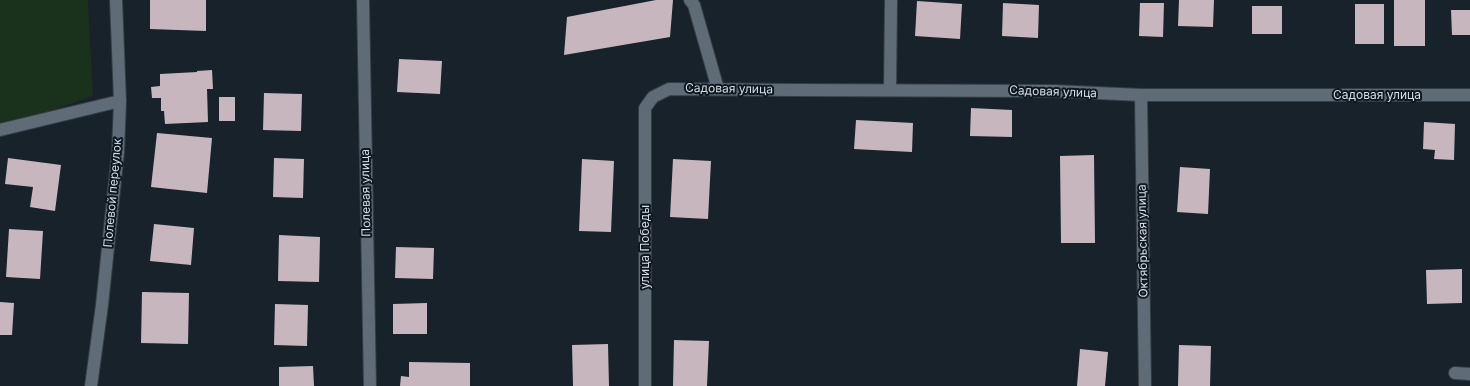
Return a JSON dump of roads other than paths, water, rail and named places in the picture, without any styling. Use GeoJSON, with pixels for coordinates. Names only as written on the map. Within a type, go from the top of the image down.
{"type":"FeatureCollection","features":[{"type":"Feature","properties":{"kind":"street","name":"Полевой переулок"},"geometry":{"type":"LineString","coordinates":[[92,386],[117,160],[120,101],[116,0]]}},
{"type":"Feature","properties":{"kind":"street","name":"Полевая улица"},"geometry":{"type":"LineString","coordinates":[[362,0],[370,386]]}},
{"type":"Feature","properties":{"kind":"street"},"geometry":{"type":"LineString","coordinates":[[690,0],[694,6],[718,89]]}},
{"type":"Feature","properties":{"kind":"street"},"geometry":{"type":"LineString","coordinates":[[890,90],[891,0]]}},
{"type":"Feature","properties":{"kind":"street","name":"Садовая улица"},"geometry":{"type":"LineString","coordinates":[[645,108],[652,97],[668,88],[1053,91],[1141,95],[1470,95]]}},
{"type":"Feature","properties":{"kind":"street","name":"Октябрьская улица"},"geometry":{"type":"LineString","coordinates":[[1141,95],[1145,386]]}},
{"type":"Feature","properties":{"kind":"street"},"geometry":{"type":"LineString","coordinates":[[0,130],[120,101]]}},
{"type":"Feature","properties":{"kind":"street","name":"улица Победы"},"geometry":{"type":"LineString","coordinates":[[645,108],[645,386]]}},
{"type":"Feature","properties":{"kind":"street"},"geometry":{"type":"LineString","coordinates":[[1456,373],[1470,374]]}}]}
